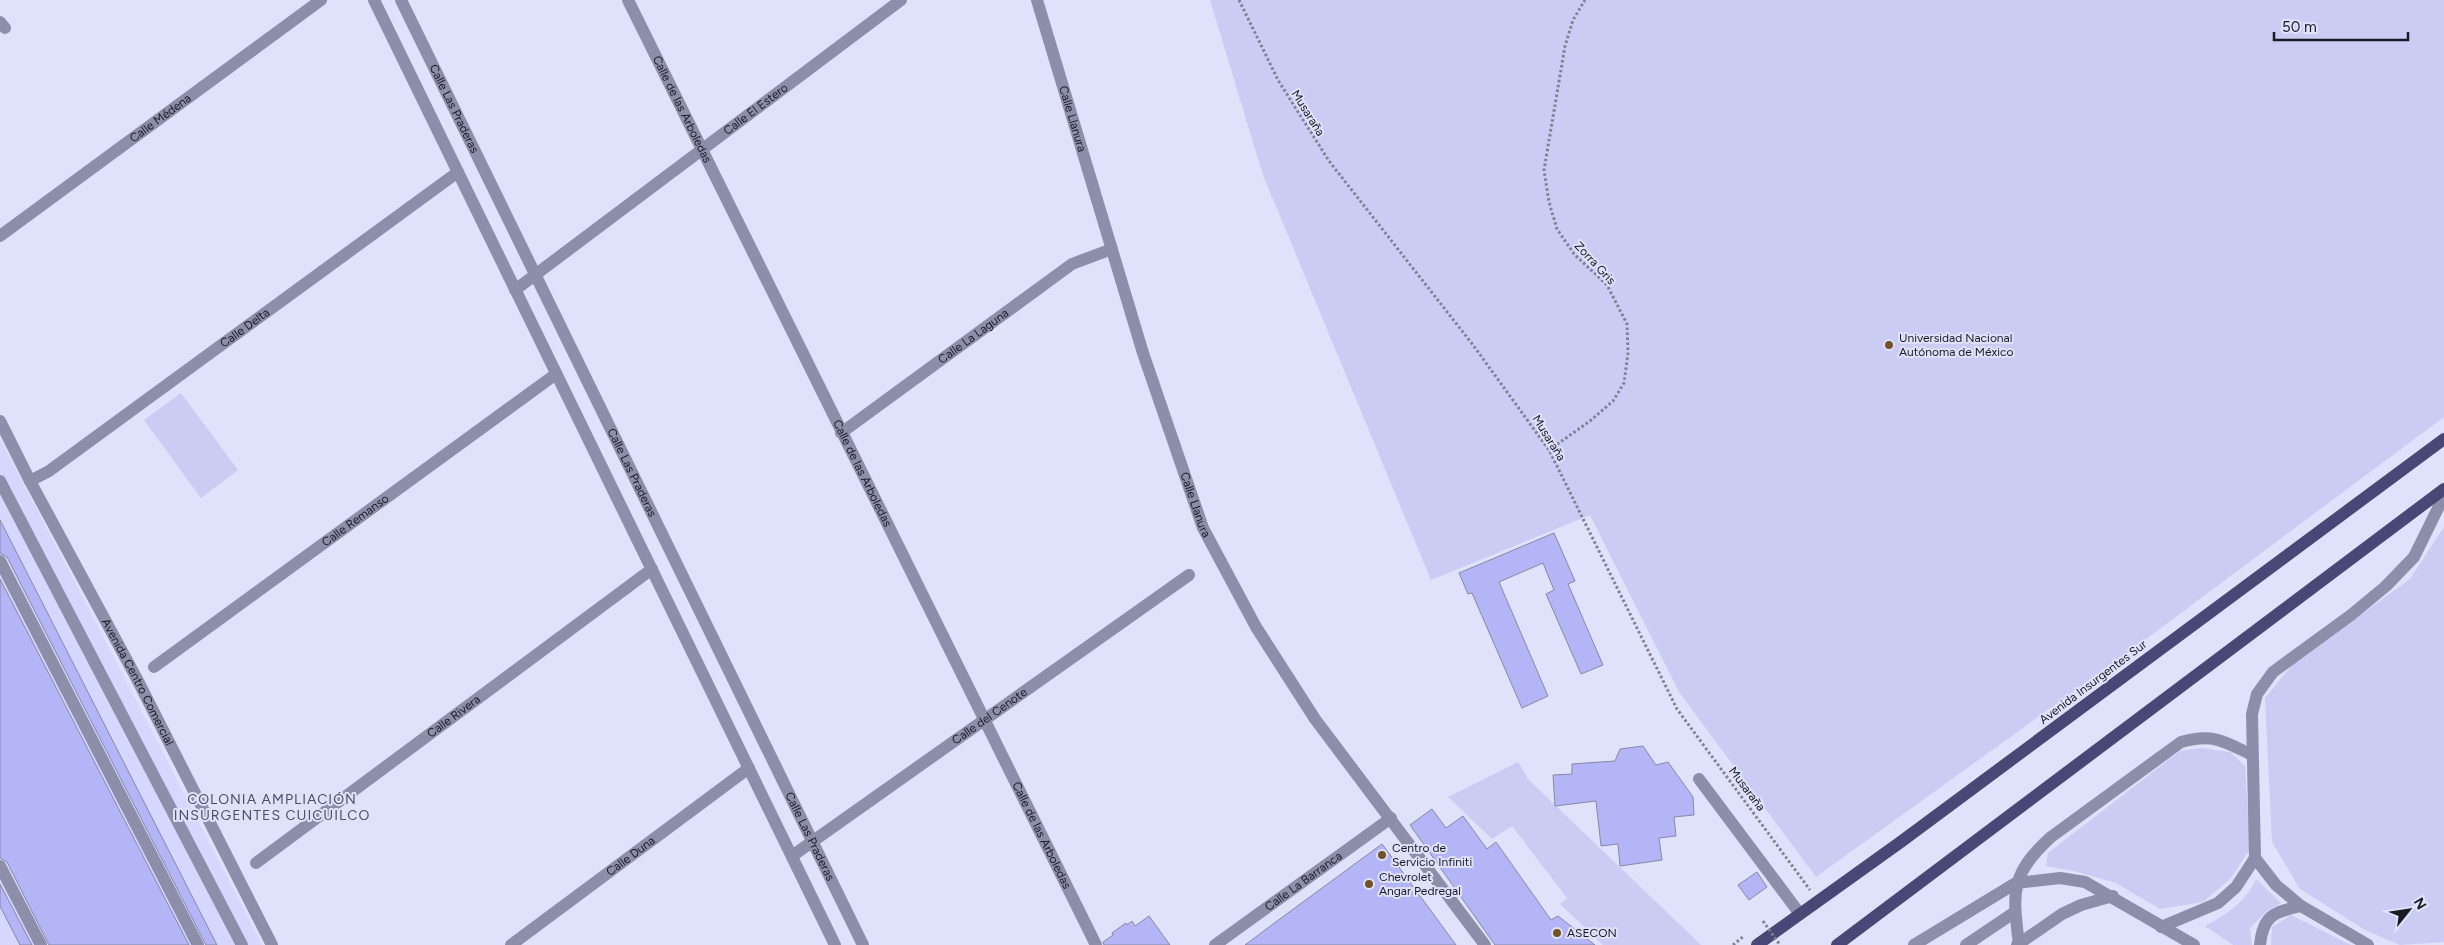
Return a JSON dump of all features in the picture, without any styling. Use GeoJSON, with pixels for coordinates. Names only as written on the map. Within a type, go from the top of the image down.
{"type":"FeatureCollection","features":[{"type":"Feature","properties":{"kind":"main road","name":"Avenida Insurgentes Sur"},"geometry":{"type":"LineString","coordinates":[[1757,945],[2444,439]]}},
{"type":"Feature","properties":{"kind":"main road"},"geometry":{"type":"LineString","coordinates":[[1837,945],[2444,489]]}},
{"type":"Feature","properties":{"kind":"street","name":"Calle Médena"},"geometry":{"type":"LineString","coordinates":[[0,236],[321,0]]}},
{"type":"Feature","properties":{"kind":"street","name":"Calle Las Praderas"},"geometry":{"type":"LineString","coordinates":[[374,0],[836,945]]}},
{"type":"Feature","properties":{"kind":"street","name":"Calle Las Praderas"},"geometry":{"type":"LineString","coordinates":[[401,0],[863,945]]}},
{"type":"Feature","properties":{"kind":"street","name":"Calle de las Arboledas"},"geometry":{"type":"LineString","coordinates":[[628,0],[1096,945]]}},
{"type":"Feature","properties":{"kind":"street","name":"Calle El Estero"},"geometry":{"type":"LineString","coordinates":[[516,290],[901,0]]}},
{"type":"Feature","properties":{"kind":"street","name":"Calle Llanura"},"geometry":{"type":"LineString","coordinates":[[1037,0],[1143,353],[1195,509],[1215,553],[1287,676],[1320,726],[1485,945]]}},
{"type":"Feature","properties":{"kind":"street","name":"Calle Delta"},"geometry":{"type":"LineString","coordinates":[[30,482],[49,471],[458,172]]}},
{"type":"Feature","properties":{"kind":"street","name":"Calle La Laguna"},"geometry":{"type":"LineString","coordinates":[[841,433],[1072,264],[1112,249]]}},
{"type":"Feature","properties":{"kind":"street","name":"Calle Remanso"},"geometry":{"type":"LineString","coordinates":[[154,667],[556,374]]}},
{"type":"Feature","properties":{"kind":"street","name":"Avenida Centro Comercial"},"geometry":{"type":"LineString","coordinates":[[0,421],[30,482],[137,679],[272,945]]}},
{"type":"Feature","properties":{"kind":"street"},"geometry":{"type":"LineString","coordinates":[[0,481],[242,945]]}},
{"type":"Feature","properties":{"kind":"street"},"geometry":{"type":"LineString","coordinates":[[2161,927],[2218,903],[2236,887],[2255,858],[2252,714],[2257,694],[2273,672],[2351,615],[2400,572],[2414,557],[2444,496]]}},
{"type":"Feature","properties":{"kind":"street"},"geometry":{"type":"LineString","coordinates":[[0,561],[198,945]]}},
{"type":"Feature","properties":{"kind":"street","name":"Calle Rivera"},"geometry":{"type":"LineString","coordinates":[[256,863],[652,569]]}},
{"type":"Feature","properties":{"kind":"street","name":"Calle del Cenote"},"geometry":{"type":"LineString","coordinates":[[792,856],[1189,575]]}},
{"type":"Feature","properties":{"kind":"street"},"geometry":{"type":"LineString","coordinates":[[2113,896],[2081,905],[2068,911],[2018,944],[2015,912],[2016,882],[2028,860],[2051,837],[2181,742],[2202,736],[2226,742],[2252,755]]}},
{"type":"Feature","properties":{"kind":"street","name":"Calle Duna"},"geometry":{"type":"LineString","coordinates":[[511,945],[749,768]]}},
{"type":"Feature","properties":{"kind":"street"},"geometry":{"type":"LineString","coordinates":[[1698,779],[1800,914]]}},
{"type":"Feature","properties":{"kind":"street","name":"Calle La Barranca"},"geometry":{"type":"LineString","coordinates":[[1215,945],[1391,818]]}},
{"type":"Feature","properties":{"kind":"street"},"geometry":{"type":"LineString","coordinates":[[2255,858],[2276,885],[2301,906],[2368,945]]}},
{"type":"Feature","properties":{"kind":"street"},"geometry":{"type":"LineString","coordinates":[[0,866],[41,945]]}},
{"type":"Feature","properties":{"kind":"street"},"geometry":{"type":"LineString","coordinates":[[1914,945],[2016,882],[2060,878],[2085,882],[2113,896],[2161,927],[2194,945]]}},
{"type":"Feature","properties":{"kind":"street"},"geometry":{"type":"LineString","coordinates":[[2260,945],[2261,929],[2274,912],[2301,906]]}},
{"type":"Feature","properties":{"kind":"street"},"geometry":{"type":"LineString","coordinates":[[1966,945],[2015,912]]}},
{"type":"Feature","properties":{"kind":"path","name":"Musaraña"},"geometry":{"type":"LineString","coordinates":[[1239,0],[1278,80],[1329,161],[1473,346],[1549,450],[1677,709],[1810,888],[1816,902]]}},
{"type":"Feature","properties":{"kind":"path","name":"Zorra Gris"},"geometry":{"type":"LineString","coordinates":[[1549,450],[1590,421],[1613,401],[1624,383],[1628,352],[1627,324],[1607,284],[1574,254],[1557,229],[1549,202],[1544,170],[1549,151],[1549,135],[1565,46],[1573,20],[1585,0]]}},
{"type":"Feature","properties":{"kind":"path"},"geometry":{"type":"LineString","coordinates":[[1763,922],[1780,945]]}},
{"type":"Feature","properties":{"kind":"shaded area","name":"Universidad Nacional Autónoma de México"},"geometry":{"type":"Polygon","coordinates":[[[1210,0],[2444,0],[2444,417],[2138,645],[1816,877],[1679,692],[1590,515],[1431,580],[1263,175],[1210,0]]]}},
{"type":"Feature","properties":{"kind":"shaded area"},"geometry":{"type":"Polygon","coordinates":[[[181,393],[238,470],[201,498],[144,420],[181,393]]]}},
{"type":"Feature","properties":{"kind":"shaded area"},"geometry":{"type":"Polygon","coordinates":[[[0,439],[90,611],[262,945],[0,945],[0,439]]]}},
{"type":"Feature","properties":{"kind":"shaded area"},"geometry":{"type":"Polygon","coordinates":[[[2444,527],[2444,942],[2400,945],[2365,930],[2300,889],[2272,842],[2265,698],[2293,664],[2410,579],[2444,527]]]}},
{"type":"Feature","properties":{"kind":"shaded area"},"geometry":{"type":"Polygon","coordinates":[[[2201,748],[2230,752],[2245,766],[2250,849],[2230,879],[2203,902],[2160,909],[2116,883],[2074,871],[2046,866],[2048,853],[2180,751],[2201,748]]]}},
{"type":"Feature","properties":{"kind":"shaded area"},"geometry":{"type":"Polygon","coordinates":[[[1518,762],[1528,779],[1701,945],[1603,945],[1560,904],[1567,898],[1512,826],[1492,839],[1448,797],[1518,762]]]}},
{"type":"Feature","properties":{"kind":"shaded area"},"geometry":{"type":"Polygon","coordinates":[[[2256,879],[2281,903],[2267,911],[2250,928],[2252,945],[2233,945],[2205,926],[2235,907],[2247,894],[2256,879]]]}},
{"type":"Feature","properties":{"kind":"shaded area"},"geometry":{"type":"Polygon","coordinates":[[[2291,915],[2351,945],[2271,945],[2272,927],[2291,915]]]}},
{"type":"Feature","properties":{"kind":"building"},"geometry":{"type":"Polygon","coordinates":[[[0,520],[217,945],[206,945],[7,557],[0,553],[0,520]]]}},
{"type":"Feature","properties":{"kind":"building"},"geometry":{"type":"Polygon","coordinates":[[[1554,533],[1575,581],[1568,584],[1603,665],[1581,674],[1546,594],[1554,590],[1543,563],[1499,582],[1548,696],[1522,708],[1472,593],[1468,594],[1459,573],[1554,533]]]}},
{"type":"Feature","properties":{"kind":"building"},"geometry":{"type":"Polygon","coordinates":[[[0,579],[189,945],[49,945],[7,862],[0,858],[0,579]]]}},
{"type":"Feature","properties":{"kind":"building"},"geometry":{"type":"Polygon","coordinates":[[[1643,746],[1656,765],[1668,762],[1693,797],[1694,815],[1674,817],[1676,836],[1659,838],[1662,860],[1620,866],[1618,844],[1601,846],[1596,801],[1555,806],[1553,775],[1572,774],[1572,764],[1615,761],[1620,749],[1643,746]]]}},
{"type":"Feature","properties":{"kind":"building"},"geometry":{"type":"Polygon","coordinates":[[[1432,809],[1446,828],[1463,816],[1487,849],[1496,842],[1551,920],[1558,916],[1595,945],[1495,945],[1410,825],[1432,809]]]}},
{"type":"Feature","properties":{"kind":"building","name":"Chevrolet Angar Pedregal"},"geometry":{"type":"Polygon","coordinates":[[[1382,844],[1456,945],[1245,945],[1273,924],[1382,844]]]}},
{"type":"Feature","properties":{"kind":"building"},"geometry":{"type":"Polygon","coordinates":[[[1757,872],[1767,887],[1749,900],[1738,885],[1757,872]]]}},
{"type":"Feature","properties":{"kind":"building"},"geometry":{"type":"Polygon","coordinates":[[[0,884],[32,945],[20,945],[0,906],[0,884]]]}},
{"type":"Feature","properties":{"kind":"building"},"geometry":{"type":"Polygon","coordinates":[[[1149,916],[1170,945],[1104,945],[1103,942],[1113,935],[1112,933],[1126,923],[1127,925],[1132,921],[1135,926],[1149,916]]]}},
{"type":"Feature","properties":{"kind":"place","name":"Universidad Nacional Autónoma de México"},"geometry":{"type":"Point","coordinates":[1889,345]}},
{"type":"Feature","properties":{"kind":"place","name":"Centro de Servicio Infiniti"},"geometry":{"type":"Point","coordinates":[1382,855]}},
{"type":"Feature","properties":{"kind":"place","name":"Chevrolet Angar Pedregal"},"geometry":{"type":"Point","coordinates":[1369,884]}},
{"type":"Feature","properties":{"kind":"place","name":"ASECON"},"geometry":{"type":"Point","coordinates":[1557,933]}},
{"type":"Feature","properties":{"kind":"district","name":"COLONIA AMPLIACIÓN INSURGENTES CUICUILCO"},"geometry":{"type":"Point","coordinates":[272,808]}}]}
